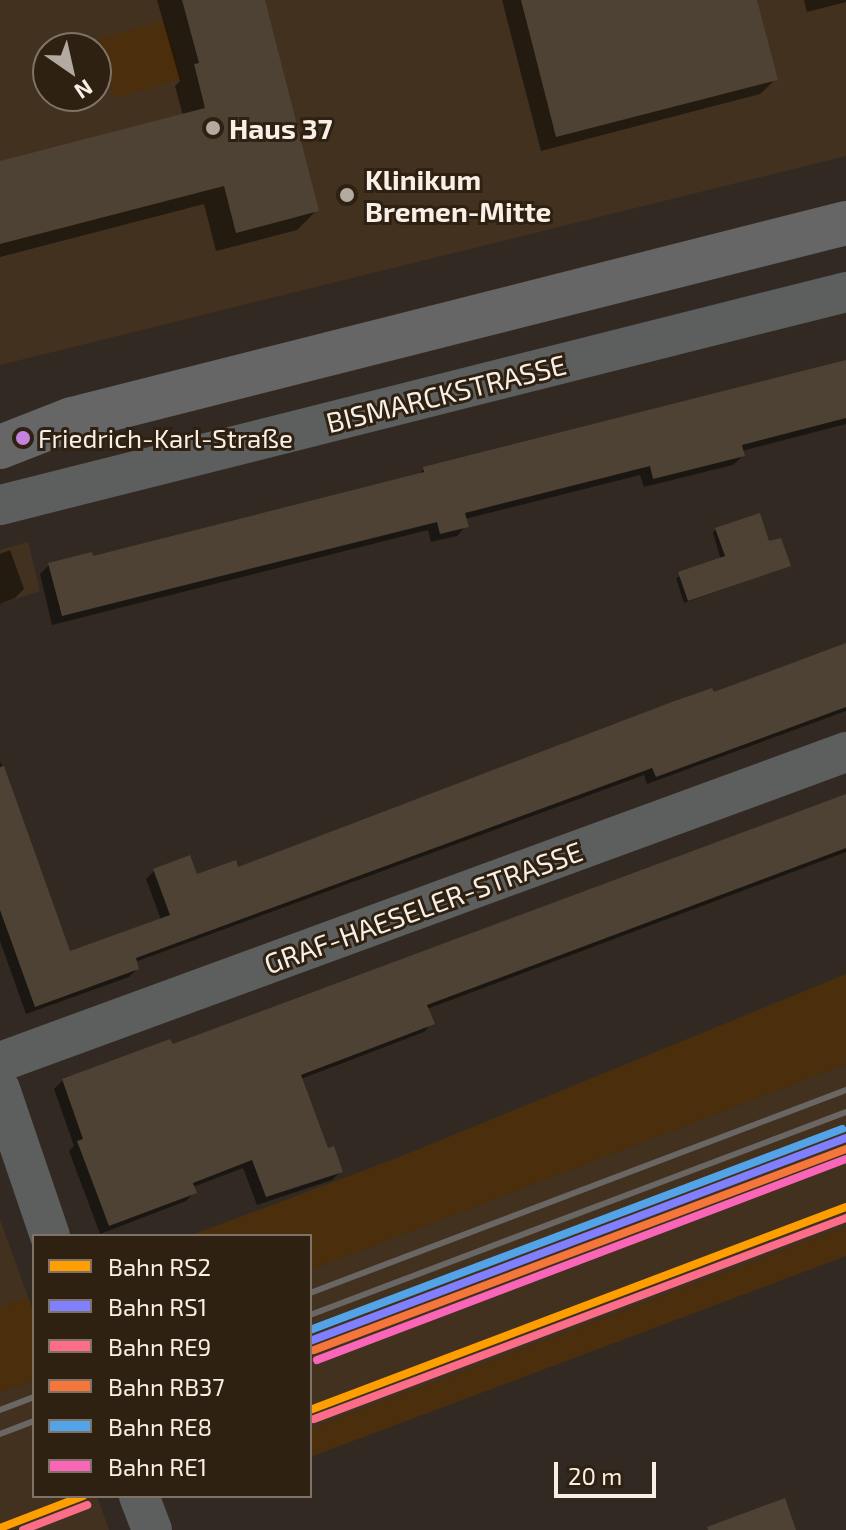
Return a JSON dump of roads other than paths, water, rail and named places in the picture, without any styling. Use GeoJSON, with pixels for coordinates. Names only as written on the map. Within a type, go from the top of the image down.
{"type":"FeatureCollection","features":[{"type":"Feature","properties":{"kind":"main road"},"geometry":{"type":"LineString","coordinates":[[0,447],[72,419],[846,223]]}},
{"type":"Feature","properties":{"kind":"main road"},"geometry":{"type":"LineString","coordinates":[[0,424],[72,419]]}},
{"type":"Feature","properties":{"kind":"street","name":"BISMARCKSTRASSE"},"geometry":{"type":"LineString","coordinates":[[0,505],[846,292]]}},
{"type":"Feature","properties":{"kind":"street","name":"GRAF-HAESELER-STRASSE"},"geometry":{"type":"LineString","coordinates":[[0,1062],[846,752]]}},
{"type":"Feature","properties":{"kind":"street"},"geometry":{"type":"LineString","coordinates":[[0,1089],[49,1234]]}},
{"type":"Feature","properties":{"kind":"street"},"geometry":{"type":"LineString","coordinates":[[140,1498],[152,1530]]}},
{"type":"Feature","properties":{"kind":"railway"},"geometry":{"type":"LineString","coordinates":[[312,1292],[846,1090]]}},
{"type":"Feature","properties":{"kind":"railway"},"geometry":{"type":"LineString","coordinates":[[312,1314],[846,1112]]}},
{"type":"Feature","properties":{"kind":"railway"},"geometry":{"type":"LineString","coordinates":[[0,1410],[32,1398]]}},
{"type":"Feature","properties":{"kind":"railway"},"geometry":{"type":"LineString","coordinates":[[0,1434],[32,1422]]}},
{"type":"Feature","properties":{"kind":"rail line","name":"RE8"},"geometry":{"type":"LineString","coordinates":[[312,1329],[842,1129]]}},
{"type":"Feature","properties":{"kind":"rail line","name":"RS1"},"geometry":{"type":"LineString","coordinates":[[312,1340],[846,1138]]}},
{"type":"Feature","properties":{"kind":"rail line","name":"RB37"},"geometry":{"type":"LineString","coordinates":[[314,1350],[846,1149]]}},
{"type":"Feature","properties":{"kind":"rail line","name":"RE1"},"geometry":{"type":"LineString","coordinates":[[317,1360],[846,1159]]}},
{"type":"Feature","properties":{"kind":"rail line","name":"RS2"},"geometry":{"type":"LineString","coordinates":[[312,1409],[846,1207]]}},
{"type":"Feature","properties":{"kind":"rail line","name":"RE9"},"geometry":{"type":"LineString","coordinates":[[314,1419],[846,1218]]}},
{"type":"Feature","properties":{"kind":"rail line","name":"RS2"},"geometry":{"type":"LineString","coordinates":[[0,1528],[78,1498]]}},
{"type":"Feature","properties":{"kind":"rail line","name":"RE9"},"geometry":{"type":"LineString","coordinates":[[23,1530],[87,1505]]}},
{"type":"Feature","properties":{"kind":"place","name":"Haus 37"},"geometry":{"type":"Point","coordinates":[213,128]}},
{"type":"Feature","properties":{"kind":"place","name":"Klinikum Bremen-Mitte"},"geometry":{"type":"Point","coordinates":[347,195]}},
{"type":"Feature","properties":{"kind":"place","name":"Friedrich-Karl-Straße"},"geometry":{"type":"Point","coordinates":[23,438]}}]}
